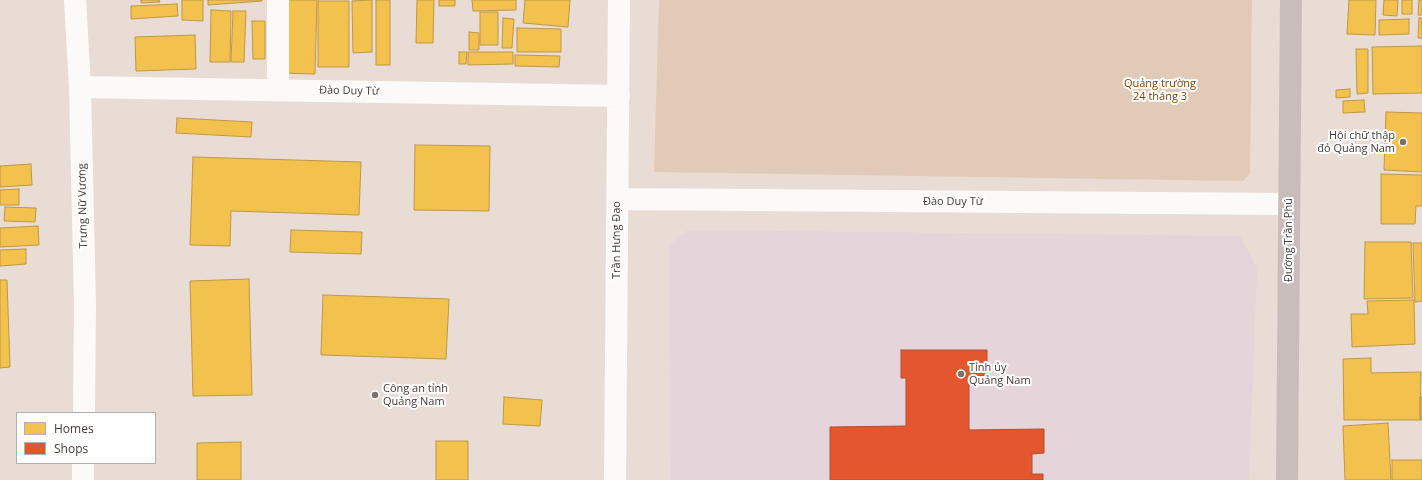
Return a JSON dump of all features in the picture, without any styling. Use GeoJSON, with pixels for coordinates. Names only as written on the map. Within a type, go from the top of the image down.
{"type":"FeatureCollection","features":[{"type":"Feature","properties":{"kind":"main road","name":"Đường Trần Phú"},"geometry":{"type":"LineString","coordinates":[[1287,480],[1291,0]]}},
{"type":"Feature","properties":{"kind":"street","name":"Trưng Nữ Vương"},"geometry":{"type":"LineString","coordinates":[[75,0],[80,87],[85,305],[84,412]]}},
{"type":"Feature","properties":{"kind":"street"},"geometry":{"type":"LineString","coordinates":[[278,0],[278,90]]}},
{"type":"Feature","properties":{"kind":"street","name":"Trần Hưng Đạo"},"geometry":{"type":"LineString","coordinates":[[615,480],[619,0]]}},
{"type":"Feature","properties":{"kind":"street","name":"Đào Duy Từ"},"geometry":{"type":"LineString","coordinates":[[80,87],[619,96]]}},
{"type":"Feature","properties":{"kind":"street","name":"Đào Duy Từ"},"geometry":{"type":"LineString","coordinates":[[618,199],[1289,204]]}},
{"type":"Feature","properties":{"kind":"street"},"geometry":{"type":"LineString","coordinates":[[83,464],[83,480]]}},
{"type":"Feature","properties":{"kind":"shaded area","name":"Tỉnh ủy Quảng Nam"},"geometry":{"type":"Polygon","coordinates":[[[688,230],[1240,236],[1257,268],[1249,480],[670,480],[669,245],[688,230]]]}},
{"type":"Feature","properties":{"kind":"green space","name":"Quảng trường 24 tháng 3"},"geometry":{"type":"Polygon","coordinates":[[[659,0],[1252,0],[1250,174],[1243,181],[654,172],[659,0]]]}},
{"type":"Feature","properties":{"kind":"building: Homes"},"geometry":{"type":"Polygon","coordinates":[[[141,0],[159,0],[160,2],[141,3],[141,0]]]}},
{"type":"Feature","properties":{"kind":"building: Homes"},"geometry":{"type":"Polygon","coordinates":[[[182,0],[203,0],[203,21],[182,20],[182,0]]]}},
{"type":"Feature","properties":{"kind":"building: Homes"},"geometry":{"type":"Polygon","coordinates":[[[208,0],[262,0],[262,1],[208,5],[208,0]]]}},
{"type":"Feature","properties":{"kind":"building: Homes"},"geometry":{"type":"Polygon","coordinates":[[[281,0],[317,0],[315,74],[278,73],[281,0]]]}},
{"type":"Feature","properties":{"kind":"building: Homes"},"geometry":{"type":"Polygon","coordinates":[[[372,0],[372,52],[353,53],[352,1],[372,0]]]}},
{"type":"Feature","properties":{"kind":"building: Homes"},"geometry":{"type":"Polygon","coordinates":[[[376,0],[390,0],[390,65],[376,65],[376,0]]]}},
{"type":"Feature","properties":{"kind":"building: Homes"},"geometry":{"type":"Polygon","coordinates":[[[417,0],[434,0],[433,43],[416,43],[417,0]]]}},
{"type":"Feature","properties":{"kind":"building: Homes"},"geometry":{"type":"Polygon","coordinates":[[[439,0],[455,0],[455,6],[439,6],[439,0]]]}},
{"type":"Feature","properties":{"kind":"building: Homes"},"geometry":{"type":"Polygon","coordinates":[[[472,0],[516,0],[516,10],[473,11],[472,0]]]}},
{"type":"Feature","properties":{"kind":"building: Homes"},"geometry":{"type":"Polygon","coordinates":[[[525,0],[570,0],[568,27],[523,23],[525,0]]]}},
{"type":"Feature","properties":{"kind":"building: Homes"},"geometry":{"type":"Polygon","coordinates":[[[1349,0],[1376,0],[1375,35],[1347,34],[1349,0]]]}},
{"type":"Feature","properties":{"kind":"building: Homes"},"geometry":{"type":"Polygon","coordinates":[[[1384,0],[1398,0],[1397,16],[1383,15],[1384,0]]]}},
{"type":"Feature","properties":{"kind":"building: Homes"},"geometry":{"type":"Polygon","coordinates":[[[1402,0],[1412,0],[1412,14],[1402,14],[1402,0]]]}},
{"type":"Feature","properties":{"kind":"building: Homes"},"geometry":{"type":"Polygon","coordinates":[[[1419,0],[1422,0],[1422,15],[1418,15],[1419,0]]]}},
{"type":"Feature","properties":{"kind":"building: Homes"},"geometry":{"type":"Polygon","coordinates":[[[318,1],[349,1],[349,67],[318,67],[318,1]]]}},
{"type":"Feature","properties":{"kind":"building: Homes"},"geometry":{"type":"Polygon","coordinates":[[[177,4],[178,16],[131,19],[131,6],[177,4]]]}},
{"type":"Feature","properties":{"kind":"building: Homes"},"geometry":{"type":"Polygon","coordinates":[[[211,10],[231,11],[230,62],[210,62],[211,10]]]}},
{"type":"Feature","properties":{"kind":"building: Homes"},"geometry":{"type":"Polygon","coordinates":[[[233,11],[246,11],[244,62],[231,62],[233,11]]]}},
{"type":"Feature","properties":{"kind":"building: Homes"},"geometry":{"type":"Polygon","coordinates":[[[480,12],[498,12],[498,45],[480,45],[480,12]]]}},
{"type":"Feature","properties":{"kind":"building: Homes"},"geometry":{"type":"Polygon","coordinates":[[[503,18],[514,19],[512,48],[502,48],[503,18]]]}},
{"type":"Feature","properties":{"kind":"building: Homes"},"geometry":{"type":"Polygon","coordinates":[[[1419,18],[1422,18],[1422,38],[1418,38],[1419,18]]]}},
{"type":"Feature","properties":{"kind":"building: Homes"},"geometry":{"type":"Polygon","coordinates":[[[1409,19],[1409,34],[1379,35],[1379,20],[1409,19]]]}},
{"type":"Feature","properties":{"kind":"building: Homes"},"geometry":{"type":"Polygon","coordinates":[[[252,21],[265,21],[265,59],[253,59],[252,21]]]}},
{"type":"Feature","properties":{"kind":"building: Homes"},"geometry":{"type":"Polygon","coordinates":[[[517,28],[561,29],[561,52],[517,52],[517,28]]]}},
{"type":"Feature","properties":{"kind":"building: Homes"},"geometry":{"type":"Polygon","coordinates":[[[469,32],[479,33],[479,50],[469,50],[469,32]]]}},
{"type":"Feature","properties":{"kind":"building: Homes"},"geometry":{"type":"Polygon","coordinates":[[[195,35],[196,69],[136,71],[135,37],[195,35]]]}},
{"type":"Feature","properties":{"kind":"building: Homes"},"geometry":{"type":"Polygon","coordinates":[[[1422,46],[1422,93],[1373,94],[1372,47],[1422,46]]]}},
{"type":"Feature","properties":{"kind":"building: Homes"},"geometry":{"type":"Polygon","coordinates":[[[1356,49],[1368,49],[1368,93],[1357,94],[1356,49]]]}},
{"type":"Feature","properties":{"kind":"building: Homes"},"geometry":{"type":"Polygon","coordinates":[[[459,52],[467,52],[466,64],[459,64],[459,52]]]}},
{"type":"Feature","properties":{"kind":"building: Homes"},"geometry":{"type":"Polygon","coordinates":[[[468,52],[513,52],[513,64],[468,65],[468,52]]]}},
{"type":"Feature","properties":{"kind":"building: Homes"},"geometry":{"type":"Polygon","coordinates":[[[515,55],[560,56],[559,67],[515,66],[515,55]]]}},
{"type":"Feature","properties":{"kind":"building: Homes"},"geometry":{"type":"Polygon","coordinates":[[[1350,89],[1350,97],[1336,98],[1336,90],[1350,89]]]}},
{"type":"Feature","properties":{"kind":"building: Homes"},"geometry":{"type":"Polygon","coordinates":[[[1364,100],[1365,112],[1343,113],[1343,101],[1364,100]]]}},
{"type":"Feature","properties":{"kind":"building: Homes","name":"Hội chữ thập đỏ Quảng Nam"},"geometry":{"type":"Polygon","coordinates":[[[1386,112],[1422,113],[1422,172],[1384,170],[1386,112]]]}},
{"type":"Feature","properties":{"kind":"building: Homes"},"geometry":{"type":"Polygon","coordinates":[[[177,118],[252,122],[251,137],[176,133],[177,118]]]}},
{"type":"Feature","properties":{"kind":"building: Homes"},"geometry":{"type":"Polygon","coordinates":[[[415,145],[490,146],[489,211],[414,210],[415,145]]]}},
{"type":"Feature","properties":{"kind":"building: Homes"},"geometry":{"type":"Polygon","coordinates":[[[193,157],[361,162],[359,215],[231,211],[230,246],[190,245],[193,157]]]}},
{"type":"Feature","properties":{"kind":"building: Homes"},"geometry":{"type":"Polygon","coordinates":[[[31,164],[32,185],[0,187],[0,166],[31,164]]]}},
{"type":"Feature","properties":{"kind":"building: Homes"},"geometry":{"type":"Polygon","coordinates":[[[1381,174],[1422,175],[1422,206],[1416,206],[1415,224],[1381,224],[1381,174]]]}},
{"type":"Feature","properties":{"kind":"building: Homes"},"geometry":{"type":"Polygon","coordinates":[[[19,189],[19,205],[0,205],[0,190],[19,189]]]}},
{"type":"Feature","properties":{"kind":"building: Homes"},"geometry":{"type":"Polygon","coordinates":[[[5,207],[36,208],[35,222],[4,221],[5,207]]]}},
{"type":"Feature","properties":{"kind":"building: Homes"},"geometry":{"type":"Polygon","coordinates":[[[38,226],[39,245],[0,247],[0,228],[38,226]]]}},
{"type":"Feature","properties":{"kind":"building: Homes"},"geometry":{"type":"Polygon","coordinates":[[[291,230],[362,232],[361,254],[290,252],[291,230]]]}},
{"type":"Feature","properties":{"kind":"building: Homes"},"geometry":{"type":"Polygon","coordinates":[[[1365,242],[1411,242],[1413,298],[1364,299],[1365,242]]]}},
{"type":"Feature","properties":{"kind":"building: Homes"},"geometry":{"type":"Polygon","coordinates":[[[1413,243],[1422,243],[1422,301],[1415,302],[1413,243]]]}},
{"type":"Feature","properties":{"kind":"building: Homes"},"geometry":{"type":"Polygon","coordinates":[[[26,249],[26,264],[0,266],[0,250],[26,249]]]}},
{"type":"Feature","properties":{"kind":"building: Homes"},"geometry":{"type":"Polygon","coordinates":[[[249,279],[252,395],[193,396],[190,281],[249,279]]]}},
{"type":"Feature","properties":{"kind":"building: Homes"},"geometry":{"type":"Polygon","coordinates":[[[0,280],[7,280],[10,367],[0,368],[0,280]]]}},
{"type":"Feature","properties":{"kind":"building: Homes"},"geometry":{"type":"Polygon","coordinates":[[[323,295],[449,299],[446,359],[321,355],[323,295]]]}},
{"type":"Feature","properties":{"kind":"building: Homes"},"geometry":{"type":"Polygon","coordinates":[[[1414,300],[1415,344],[1352,347],[1351,314],[1368,314],[1367,301],[1414,300]]]}},
{"type":"Feature","properties":{"kind":"building: Homes"},"geometry":{"type":"Polygon","coordinates":[[[1371,358],[1371,373],[1421,372],[1420,420],[1344,420],[1343,359],[1371,358]]]}},
{"type":"Feature","properties":{"kind":"building: Homes"},"geometry":{"type":"Polygon","coordinates":[[[504,397],[542,400],[540,426],[503,424],[504,397]]]}},
{"type":"Feature","properties":{"kind":"building: Homes"},"geometry":{"type":"Polygon","coordinates":[[[1420,397],[1422,397],[1422,420],[1420,420],[1420,397]]]}},
{"type":"Feature","properties":{"kind":"building: Homes"},"geometry":{"type":"Polygon","coordinates":[[[1388,423],[1391,480],[1345,480],[1343,426],[1388,423]]]}},
{"type":"Feature","properties":{"kind":"building: Homes"},"geometry":{"type":"Polygon","coordinates":[[[436,441],[468,441],[468,480],[436,480],[436,441]]]}},
{"type":"Feature","properties":{"kind":"building: Homes"},"geometry":{"type":"Polygon","coordinates":[[[241,442],[241,480],[197,480],[197,443],[241,442]]]}},
{"type":"Feature","properties":{"kind":"building: Homes"},"geometry":{"type":"Polygon","coordinates":[[[1392,460],[1422,460],[1422,480],[1392,480],[1392,460]]]}},
{"type":"Feature","properties":{"kind":"building: Shops"},"geometry":{"type":"Polygon","coordinates":[[[901,350],[987,350],[987,376],[969,376],[969,430],[1044,429],[1044,453],[1032,454],[1032,474],[1043,474],[1043,480],[830,480],[830,427],[906,426],[906,378],[901,378],[901,350]]]}},
{"type":"Feature","properties":{"kind":"place","name":"Hội chữ thập đỏ Quảng Nam"},"geometry":{"type":"Point","coordinates":[1403,142]}},
{"type":"Feature","properties":{"kind":"place","name":"Tỉnh ủy Quảng Nam"},"geometry":{"type":"Point","coordinates":[961,374]}},
{"type":"Feature","properties":{"kind":"place","name":"Công an tỉnh Quảng Nam"},"geometry":{"type":"Point","coordinates":[375,395]}}]}
